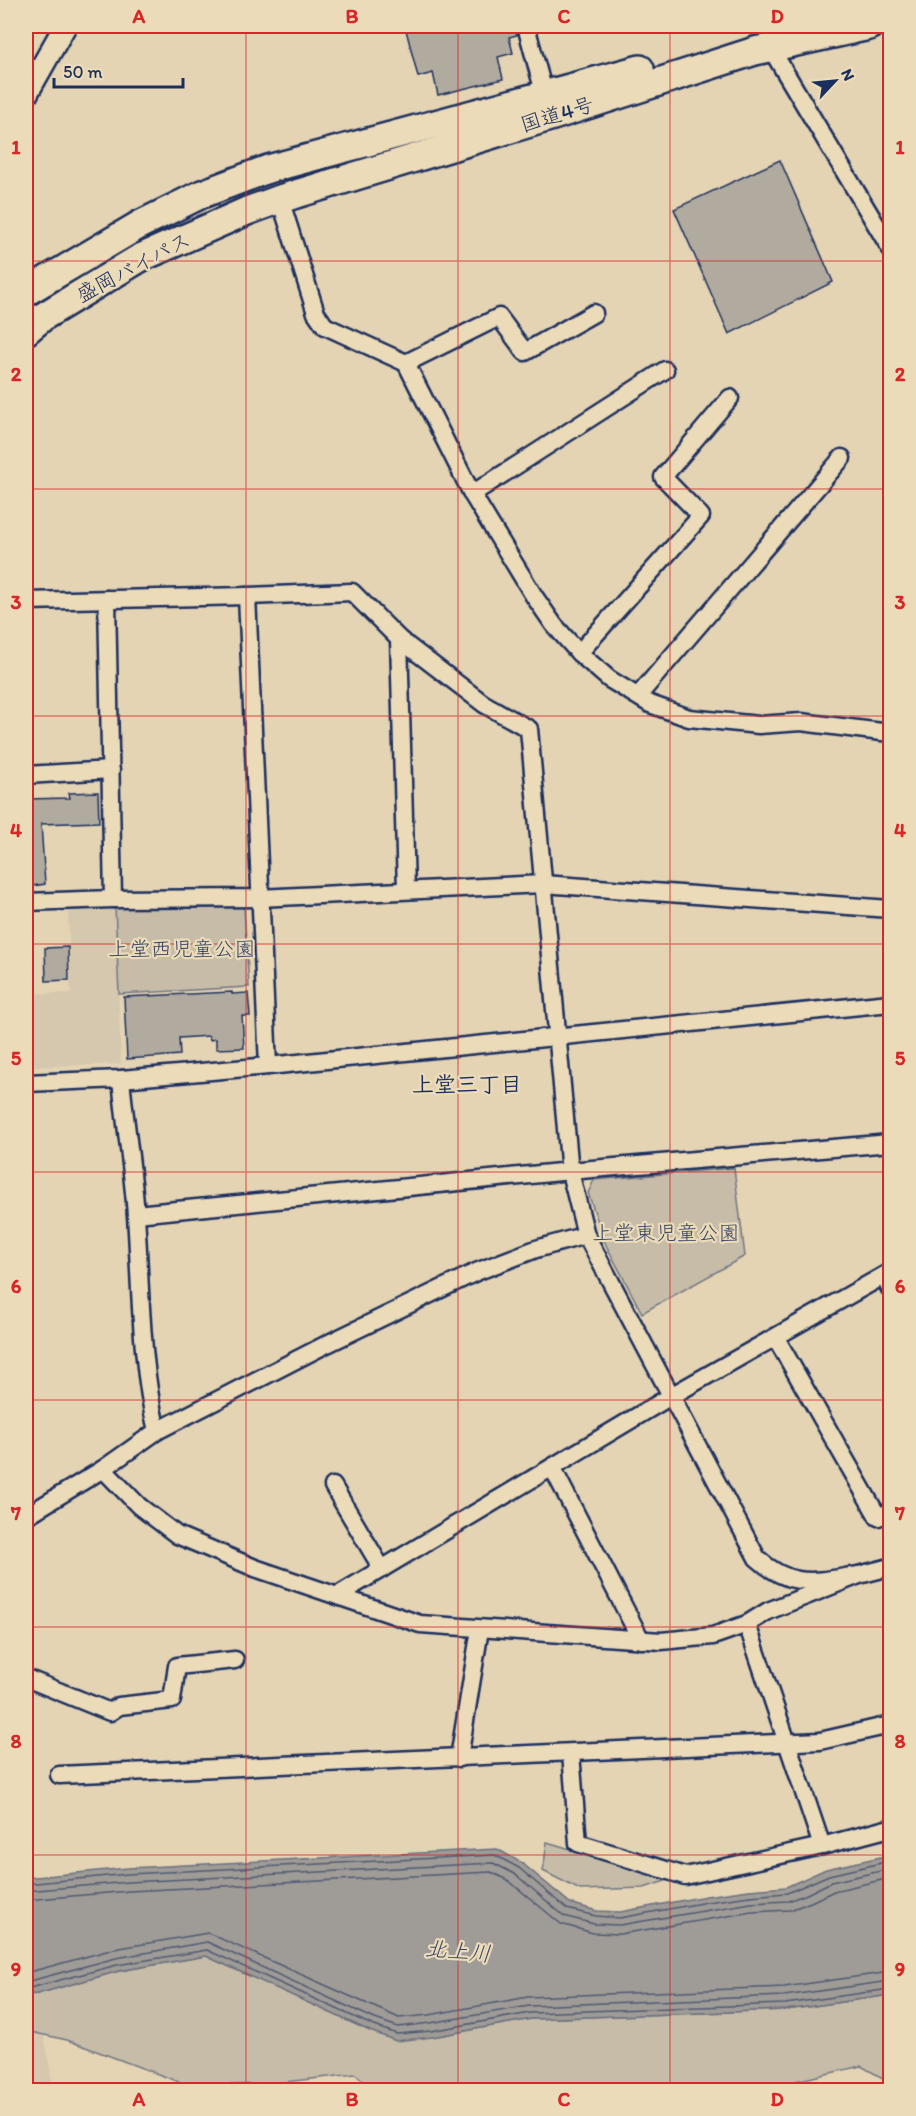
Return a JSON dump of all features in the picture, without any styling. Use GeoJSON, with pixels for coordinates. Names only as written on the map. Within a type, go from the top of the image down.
{"type":"FeatureCollection","features":[{"type":"Feature","properties":{"kind":"highway","name":"国道4号"},"geometry":{"type":"LineString","coordinates":[[202,194],[268,169],[545,96],[794,26]]}},
{"type":"Feature","properties":{"kind":"highway","name":"国道4号"},"geometry":{"type":"LineString","coordinates":[[247,211],[770,47],[869,26]]}},
{"type":"Feature","properties":{"kind":"highway","name":"盛岡バイパス"},"geometry":{"type":"LineString","coordinates":[[26,292],[141,224],[202,194]]}},
{"type":"Feature","properties":{"kind":"highway","name":"盛岡バイパス"},"geometry":{"type":"LineString","coordinates":[[26,332],[44,316],[140,258],[247,211]]}},
{"type":"Feature","properties":{"kind":"street"},"geometry":{"type":"LineString","coordinates":[[26,95],[65,26]]}},
{"type":"Feature","properties":{"kind":"street"},"geometry":{"type":"LineString","coordinates":[[526,26],[545,96]]}},
{"type":"Feature","properties":{"kind":"street"},"geometry":{"type":"LineString","coordinates":[[770,47],[891,248]]}},
{"type":"Feature","properties":{"kind":"street"},"geometry":{"type":"LineString","coordinates":[[280,199],[316,313],[325,326],[406,363],[472,494],[534,596],[554,625],[579,653],[609,679],[650,704],[689,718],[759,725],[801,722],[891,733]]}},
{"type":"Feature","properties":{"kind":"street"},"geometry":{"type":"LineString","coordinates":[[406,363],[499,317],[525,352],[594,313]]}},
{"type":"Feature","properties":{"kind":"street"},"geometry":{"type":"LineString","coordinates":[[472,494],[665,370]]}},
{"type":"Feature","properties":{"kind":"street"},"geometry":{"type":"LineString","coordinates":[[579,653],[701,516],[663,477],[730,398]]}},
{"type":"Feature","properties":{"kind":"street"},"geometry":{"type":"LineString","coordinates":[[638,696],[842,458]]}},
{"type":"Feature","properties":{"kind":"street"},"geometry":{"type":"LineString","coordinates":[[26,601],[352,592],[399,639],[484,704],[528,729],[570,1172],[586,1235],[757,1558],[771,1570],[808,1582],[860,1575],[891,1567]]}},
{"type":"Feature","properties":{"kind":"street"},"geometry":{"type":"LineString","coordinates":[[247,596],[268,1066]]}},
{"type":"Feature","properties":{"kind":"street"},"geometry":{"type":"LineString","coordinates":[[107,600],[113,899]]}},
{"type":"Feature","properties":{"kind":"street"},"geometry":{"type":"LineString","coordinates":[[399,639],[406,890]]}},
{"type":"Feature","properties":{"kind":"street"},"geometry":{"type":"LineString","coordinates":[[26,776],[111,770]]}},
{"type":"Feature","properties":{"kind":"street"},"geometry":{"type":"LineString","coordinates":[[26,903],[113,899],[260,898],[543,884],[891,909]]}},
{"type":"Feature","properties":{"kind":"street"},"geometry":{"type":"LineString","coordinates":[[26,1083],[121,1079],[268,1066],[891,1003]]}},
{"type":"Feature","properties":{"kind":"street"},"geometry":{"type":"LineString","coordinates":[[121,1079],[136,1214],[149,1399],[157,1431]]}},
{"type":"Feature","properties":{"kind":"street"},"geometry":{"type":"LineString","coordinates":[[136,1214],[891,1143]]}},
{"type":"Feature","properties":{"kind":"street"},"geometry":{"type":"LineString","coordinates":[[26,1516],[103,1469],[157,1431],[327,1344],[476,1272],[536,1249],[586,1235]]}},
{"type":"Feature","properties":{"kind":"street"},"geometry":{"type":"LineString","coordinates":[[338,1595],[671,1396],[888,1279]]}},
{"type":"Feature","properties":{"kind":"street"},"geometry":{"type":"LineString","coordinates":[[776,1338],[878,1517],[891,1512]]}},
{"type":"Feature","properties":{"kind":"street"},"geometry":{"type":"LineString","coordinates":[[552,1467],[641,1640]]}},
{"type":"Feature","properties":{"kind":"street"},"geometry":{"type":"LineString","coordinates":[[103,1469],[139,1506],[177,1535],[255,1568],[420,1624],[662,1641],[713,1636],[747,1624],[768,1611],[860,1575]]}},
{"type":"Feature","properties":{"kind":"street"},"geometry":{"type":"LineString","coordinates":[[333,1486],[382,1569]]}},
{"type":"Feature","properties":{"kind":"street"},"geometry":{"type":"LineString","coordinates":[[26,1502],[44,1506]]}},
{"type":"Feature","properties":{"kind":"street"},"geometry":{"type":"LineString","coordinates":[[747,1624],[822,1846]]}},
{"type":"Feature","properties":{"kind":"street"},"geometry":{"type":"LineString","coordinates":[[459,1758],[480,1629]]}},
{"type":"Feature","properties":{"kind":"street"},"geometry":{"type":"LineString","coordinates":[[26,1678],[110,1712],[119,1706],[172,1700],[177,1666],[235,1660]]}},
{"type":"Feature","properties":{"kind":"street"},"geometry":{"type":"LineString","coordinates":[[59,1775],[820,1741],[891,1725]]}},
{"type":"Feature","properties":{"kind":"street"},"geometry":{"type":"LineString","coordinates":[[571,1753],[578,1844],[685,1876],[822,1846],[891,1828]]}},
{"type":"Feature","properties":{"kind":"shaded area"},"geometry":{"type":"Polygon","coordinates":[[[115,907],[121,1064],[26,1067],[26,994],[71,993],[68,909],[115,907]]]}},
{"type":"Feature","properties":{"kind":"shaded area"},"geometry":{"type":"Polygon","coordinates":[[[26,2031],[44,2035],[54,2090],[26,2090],[26,2031]]]}},
{"type":"Feature","properties":{"kind":"green space","name":"上堂西児童公園"},"geometry":{"type":"Polygon","coordinates":[[[241,904],[244,909],[249,987],[119,994],[115,907],[241,904]]]}},
{"type":"Feature","properties":{"kind":"green space","name":"上堂東児童公園"},"geometry":{"type":"Polygon","coordinates":[[[734,1168],[745,1256],[642,1313],[606,1245],[588,1193],[594,1180],[734,1168]]]}},
{"type":"Feature","properties":{"kind":"green space"},"geometry":{"type":"Polygon","coordinates":[[[547,1842],[671,1879],[644,1888],[580,1890],[543,1871],[547,1842]]]}},
{"type":"Feature","properties":{"kind":"green space"},"geometry":{"type":"Polygon","coordinates":[[[206,1956],[370,2031],[432,2037],[531,2019],[786,2010],[890,1995],[890,2082],[861,2066],[756,2090],[377,2090],[355,2074],[267,2084],[190,2086],[67,2040],[26,2031],[26,1995],[119,1971],[206,1956]]]}},
{"type":"Feature","properties":{"kind":"water","name":"北上川"},"geometry":{"type":"Polygon","coordinates":[[[497,1849],[522,1863],[570,1903],[597,1911],[620,1912],[706,1896],[786,1887],[826,1869],[890,1855],[890,1995],[786,2010],[531,2019],[432,2037],[396,2041],[206,1956],[119,1971],[26,1995],[26,1878],[128,1868],[497,1849]]]}},
{"type":"Feature","properties":{"kind":"building"},"geometry":{"type":"Polygon","coordinates":[[[405,26],[516,26],[517,35],[509,37],[513,53],[498,57],[503,79],[438,95],[433,73],[418,77],[405,26]]]}},
{"type":"Feature","properties":{"kind":"building"},"geometry":{"type":"Polygon","coordinates":[[[780,160],[833,282],[729,334],[674,209],[780,160]]]}},
{"type":"Feature","properties":{"kind":"building"},"geometry":{"type":"Polygon","coordinates":[[[98,792],[99,822],[41,824],[45,884],[26,887],[26,799],[70,798],[69,793],[98,792]]]}},
{"type":"Feature","properties":{"kind":"building"},"geometry":{"type":"Polygon","coordinates":[[[68,947],[69,980],[46,981],[45,948],[68,947]]]}},
{"type":"Feature","properties":{"kind":"building"},"geometry":{"type":"Polygon","coordinates":[[[232,992],[232,994],[248,993],[250,1016],[242,1016],[244,1048],[216,1049],[216,1039],[210,1040],[209,1036],[179,1038],[180,1055],[127,1059],[124,997],[232,992]]]}},
{"type":"Feature","properties":{"kind":"district","name":"上堂三丁目"},"geometry":{"type":"Point","coordinates":[467,1084]}}]}
